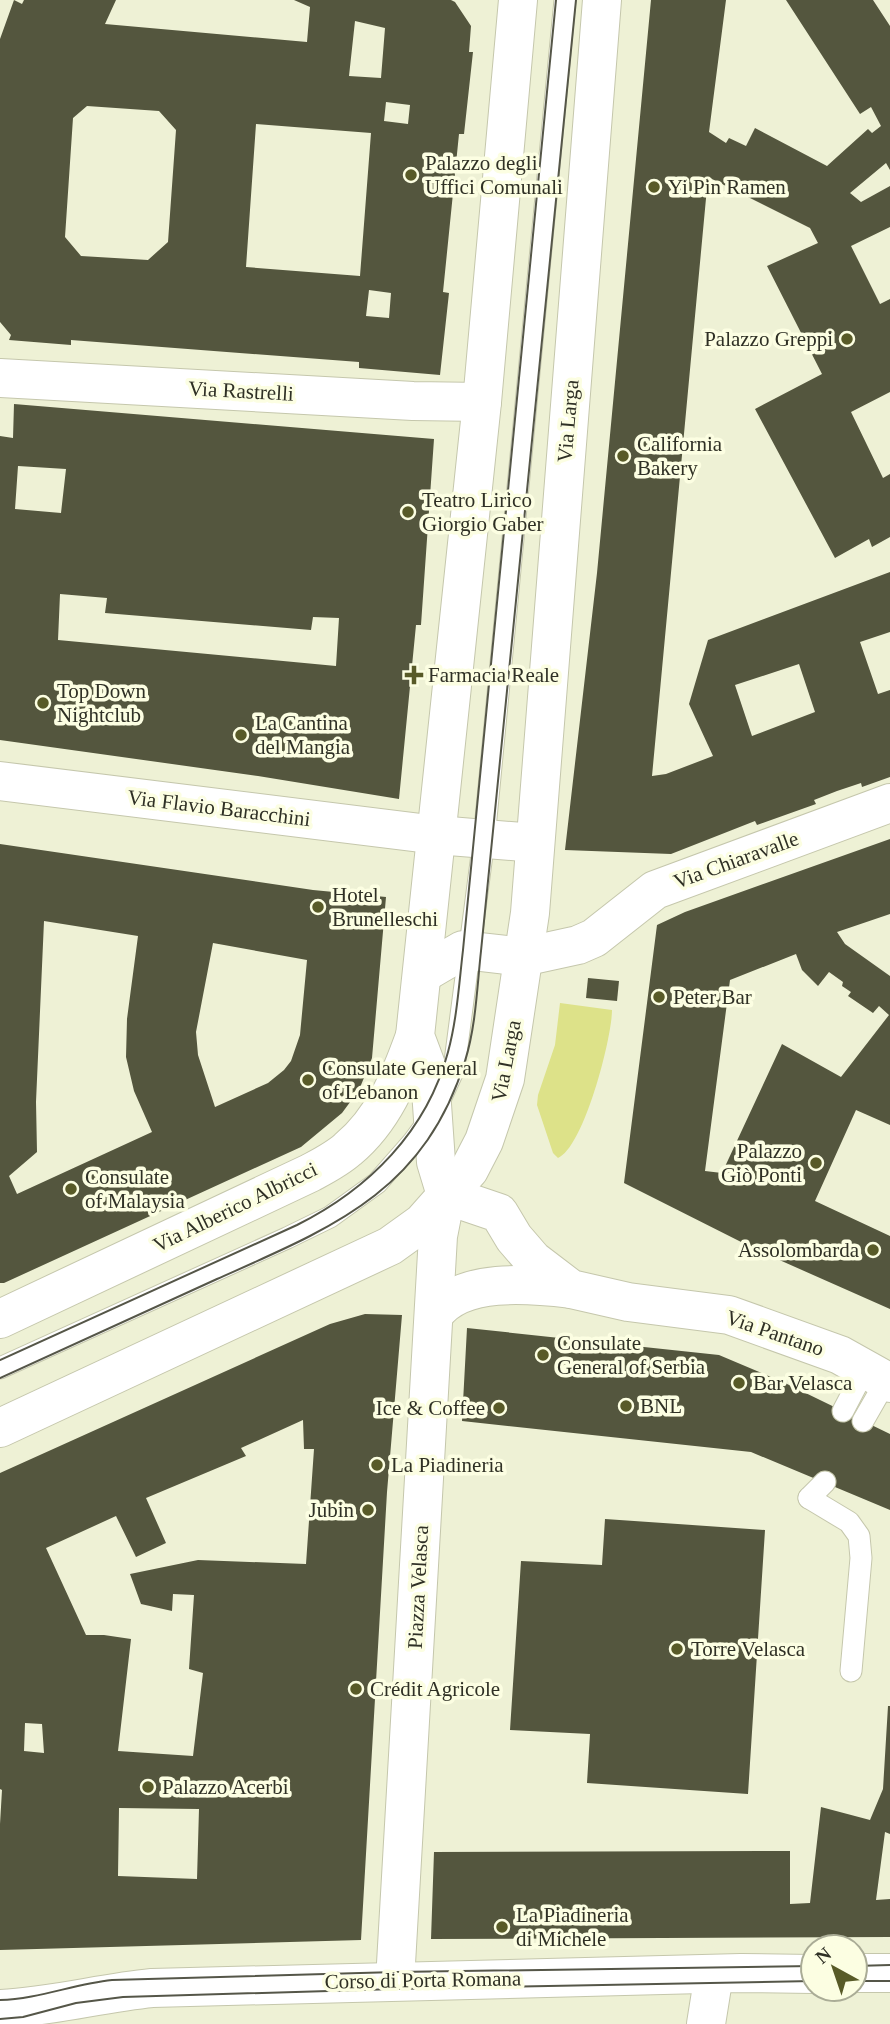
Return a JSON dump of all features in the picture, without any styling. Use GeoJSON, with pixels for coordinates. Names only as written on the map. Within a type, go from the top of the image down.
{"type":"FeatureCollection","features":[{"type":"Feature","properties":{"kind":"street","name":"Via Larga"},"geometry":{"type":"LineString","coordinates":[[446,1195],[436,1162],[430,1076],[415,1037],[482,402],[518,0]]}},
{"type":"Feature","properties":{"kind":"street","name":"Via Larga"},"geometry":{"type":"LineString","coordinates":[[446,1195],[469,1170],[497,1110],[505,1079],[530,913],[602,0]]}},
{"type":"Feature","properties":{"kind":"street","name":"Via Rastrelli"},"geometry":{"type":"LineString","coordinates":[[0,378],[413,401],[482,402]]}},
{"type":"Feature","properties":{"kind":"street","name":"Via Flavio Baracchini"},"geometry":{"type":"LineString","coordinates":[[0,781],[437,835]]}},
{"type":"Feature","properties":{"kind":"street","name":"Via Chiaravalle"},"geometry":{"type":"LineString","coordinates":[[523,957],[565,949],[594,937],[655,890],[890,803]]}},
{"type":"Feature","properties":{"kind":"street"},"geometry":{"type":"LineString","coordinates":[[437,835],[535,843]]}},
{"type":"Feature","properties":{"kind":"street"},"geometry":{"type":"LineString","coordinates":[[422,974],[463,950],[523,957]]}},
{"type":"Feature","properties":{"kind":"street","name":"Via Alberico Albricci"},"geometry":{"type":"LineString","coordinates":[[0,1319],[310,1173],[347,1150],[368,1130],[396,1088],[415,1037]]}},
{"type":"Feature","properties":{"kind":"street"},"geometry":{"type":"LineString","coordinates":[[0,1428],[390,1246],[422,1223],[446,1195]]}},
{"type":"Feature","properties":{"kind":"street","name":"Via Pantano"},"geometry":{"type":"LineString","coordinates":[[446,1195],[499,1213],[514,1238],[533,1260],[571,1289]]}},
{"type":"Feature","properties":{"kind":"street","name":"Piazza Velasca"},"geometry":{"type":"LineString","coordinates":[[395,1981],[438,1236],[446,1195]]}},
{"type":"Feature","properties":{"kind":"street","name":"Via Pantano"},"geometry":{"type":"LineString","coordinates":[[434,1315],[440,1305],[450,1298],[487,1287],[536,1284],[628,1301],[729,1315],[840,1355],[880,1377]]}},
{"type":"Feature","properties":{"kind":"street"},"geometry":{"type":"LineString","coordinates":[[869,1973],[890,1973]]}},
{"type":"Feature","properties":{"kind":"street"},"geometry":{"type":"LineString","coordinates":[[706,2024],[714,1974]]}},
{"type":"Feature","properties":{"kind":"street","name":"Corso di Porta Romana"},"geometry":{"type":"LineString","coordinates":[[17,2008],[152,1987],[799,1974]]}},
{"type":"Feature","properties":{"kind":"lane","name":"Via Larga"},"geometry":{"type":"LineString","coordinates":[[433,1115],[454,1069],[471,950],[565,0]]}},
{"type":"Feature","properties":{"kind":"lane"},"geometry":{"type":"LineString","coordinates":[[0,1368],[330,1217],[377,1183],[433,1115]]}},
{"type":"Feature","properties":{"kind":"lane"},"geometry":{"type":"LineString","coordinates":[[843,1411],[880,1377]]}},
{"type":"Feature","properties":{"kind":"lane"},"geometry":{"type":"LineString","coordinates":[[863,1421],[880,1377]]}},
{"type":"Feature","properties":{"kind":"lane"},"geometry":{"type":"LineString","coordinates":[[815,1485],[859,1536],[861,1558],[851,1671]]}},
{"type":"Feature","properties":{"kind":"green space"},"geometry":{"type":"Polygon","coordinates":[[[560,1003],[612,1010],[602,1066],[587,1114],[568,1150],[558,1158],[553,1153],[537,1105],[555,1045],[560,1003]]]}},
{"type":"Feature","properties":{"kind":"building","name":"Palazzo degli Uffici Comunali"},"geometry":{"type":"Polygon","coordinates":[[[14,0],[22,4],[24,0],[116,0],[105,24],[307,42],[310,7],[294,0],[455,2],[471,26],[469,52],[473,52],[464,134],[459,134],[443,292],[449,293],[440,375],[359,368],[359,362],[71,340],[71,345],[9,340],[11,335],[0,322],[0,39],[14,0]],[[355,21],[349,76],[381,78],[385,28],[355,21]],[[386,102],[384,121],[408,124],[410,105],[386,102]],[[87,106],[73,118],[65,237],[81,256],[148,260],[168,242],[176,130],[159,111],[87,106]],[[256,124],[246,267],[360,276],[371,133],[256,124]],[[369,290],[366,316],[389,318],[391,293],[369,290]]]}},
{"type":"Feature","properties":{"kind":"building"},"geometry":{"type":"Polygon","coordinates":[[[651,0],[726,0],[709,132],[726,143],[729,138],[746,146],[755,128],[827,166],[868,129],[872,133],[881,126],[871,107],[860,114],[786,0],[873,0],[890,26],[890,170],[886,163],[850,193],[861,202],[890,186],[890,227],[851,246],[880,304],[890,299],[890,392],[851,412],[883,478],[890,474],[890,537],[872,547],[869,539],[835,558],[755,409],[822,374],[767,266],[818,243],[810,228],[708,177],[652,776],[666,774],[713,756],[689,704],[708,640],[890,572],[890,632],[860,642],[878,694],[890,690],[890,777],[862,787],[861,783],[837,791],[814,800],[816,804],[757,825],[755,821],[671,854],[565,850],[597,573],[651,0]],[[799,664],[735,685],[752,736],[815,712],[799,664]]]}},
{"type":"Feature","properties":{"kind":"building"},"geometry":{"type":"Polygon","coordinates":[[[14,404],[434,439],[421,625],[416,625],[399,799],[258,776],[0,740],[0,436],[13,438],[14,404]],[[18,466],[15,509],[61,513],[66,469],[18,466]],[[60,594],[58,640],[336,666],[339,618],[313,617],[311,630],[105,613],[107,598],[60,594]]]}},
{"type":"Feature","properties":{"kind":"building"},"geometry":{"type":"Polygon","coordinates":[[[890,839],[890,914],[837,932],[845,944],[890,976],[890,1125],[856,1110],[815,1201],[890,1236],[890,1309],[759,1251],[624,1183],[657,925],[685,912],[890,839]],[[796,954],[730,980],[705,1171],[722,1173],[782,1044],[841,1077],[889,1015],[879,1006],[873,1013],[848,996],[851,992],[829,972],[818,986],[802,970],[796,954]]]}},
{"type":"Feature","properties":{"kind":"building"},"geometry":{"type":"Polygon","coordinates":[[[0,844],[313,890],[386,897],[372,1058],[359,1090],[342,1113],[301,1147],[0,1283],[0,844]],[[44,921],[36,1102],[37,1152],[9,1176],[17,1194],[152,1132],[134,1091],[126,1057],[127,1019],[138,936],[44,921]],[[213,943],[196,1032],[198,1055],[215,1107],[268,1083],[291,1061],[300,1035],[307,960],[213,943]]]}},
{"type":"Feature","properties":{"kind":"building"},"geometry":{"type":"Polygon","coordinates":[[[588,978],[619,981],[617,1001],[586,998],[588,978]]]}},
{"type":"Feature","properties":{"kind":"building"},"geometry":{"type":"Polygon","coordinates":[[[365,1314],[402,1315],[387,1492],[361,1940],[0,1950],[0,1473],[330,1324],[365,1314]],[[303,1420],[241,1448],[246,1456],[146,1498],[166,1543],[136,1557],[116,1516],[46,1548],[86,1635],[131,1639],[118,1751],[193,1756],[203,1673],[189,1669],[194,1595],[173,1594],[172,1611],[141,1604],[130,1574],[198,1560],[306,1564],[314,1449],[304,1449],[303,1420]],[[25,1723],[24,1751],[44,1753],[42,1724],[25,1723]],[[119,1808],[118,1876],[197,1879],[199,1809],[119,1808]]]}},
{"type":"Feature","properties":{"kind":"building"},"geometry":{"type":"Polygon","coordinates":[[[467,1328],[719,1355],[785,1383],[890,1434],[890,1510],[751,1452],[462,1421],[467,1328]]]}},
{"type":"Feature","properties":{"kind":"building","name":"Torre Velasca"},"geometry":{"type":"Polygon","coordinates":[[[605,1519],[765,1530],[748,1794],[587,1783],[590,1734],[510,1730],[521,1561],[602,1565],[605,1519]]]}},
{"type":"Feature","properties":{"kind":"building"},"geometry":{"type":"Polygon","coordinates":[[[890,1706],[890,1834],[885,1832],[876,1900],[890,1899],[890,1937],[869,1937],[869,1933],[799,1933],[799,1937],[431,1939],[434,1852],[790,1851],[790,1904],[810,1903],[821,1807],[870,1820],[883,1789],[890,1706]]]}},
{"type":"Feature","properties":{"kind":"tram line"},"geometry":{"type":"LineString","coordinates":[[0,1360],[297,1225],[323,1210],[348,1194],[392,1155],[426,1107],[438,1081],[451,1040],[459,989],[556,0]]}},
{"type":"Feature","properties":{"kind":"tram line"},"geometry":{"type":"LineString","coordinates":[[0,1378],[298,1242],[335,1222],[399,1175],[425,1144],[447,1106],[465,1061],[476,1006],[576,0]]}},
{"type":"Feature","properties":{"kind":"tram line"},"geometry":{"type":"LineString","coordinates":[[869,1966],[890,1965]]}},
{"type":"Feature","properties":{"kind":"tram line"},"geometry":{"type":"LineString","coordinates":[[0,2000],[112,1980],[396,1972],[799,1966]]}},
{"type":"Feature","properties":{"kind":"tram line"},"geometry":{"type":"LineString","coordinates":[[0,2019],[23,2017],[76,2003],[123,1997],[799,1981]]}},
{"type":"Feature","properties":{"kind":"tram line"},"geometry":{"type":"LineString","coordinates":[[869,1981],[890,1981]]}},
{"type":"Feature","properties":{"kind":"place","name":"Palazzo degli Uffici Comunali"},"geometry":{"type":"Point","coordinates":[411,175]}},
{"type":"Feature","properties":{"kind":"place","name":"Yi Pin Ramen"},"geometry":{"type":"Point","coordinates":[654,187]}},
{"type":"Feature","properties":{"kind":"place","name":"Palazzo Greppi"},"geometry":{"type":"Point","coordinates":[847,339]}},
{"type":"Feature","properties":{"kind":"place","name":"California Bakery"},"geometry":{"type":"Point","coordinates":[623,456]}},
{"type":"Feature","properties":{"kind":"place","name":"Teatro Lirico Giorgio Gaber"},"geometry":{"type":"Point","coordinates":[408,512]}},
{"type":"Feature","properties":{"kind":"place","name":"Farmacia Reale"},"geometry":{"type":"Point","coordinates":[414,675]}},
{"type":"Feature","properties":{"kind":"place","name":"Top Down Nightclub"},"geometry":{"type":"Point","coordinates":[43,703]}},
{"type":"Feature","properties":{"kind":"place","name":"La Cantina del Mangia"},"geometry":{"type":"Point","coordinates":[241,735]}},
{"type":"Feature","properties":{"kind":"place","name":"Hotel Brunelleschi"},"geometry":{"type":"Point","coordinates":[318,907]}},
{"type":"Feature","properties":{"kind":"place","name":"Peter Bar"},"geometry":{"type":"Point","coordinates":[659,997]}},
{"type":"Feature","properties":{"kind":"place","name":"Consulate General of Lebanon"},"geometry":{"type":"Point","coordinates":[308,1080]}},
{"type":"Feature","properties":{"kind":"place","name":"Palazzo Giò Ponti"},"geometry":{"type":"Point","coordinates":[816,1163]}},
{"type":"Feature","properties":{"kind":"place","name":"Consulate of Malaysia"},"geometry":{"type":"Point","coordinates":[71,1189]}},
{"type":"Feature","properties":{"kind":"place","name":"Assolombarda"},"geometry":{"type":"Point","coordinates":[873,1250]}},
{"type":"Feature","properties":{"kind":"place","name":"Consulate General of Serbia"},"geometry":{"type":"Point","coordinates":[543,1355]}},
{"type":"Feature","properties":{"kind":"place","name":"Bar Velasca"},"geometry":{"type":"Point","coordinates":[739,1383]}},
{"type":"Feature","properties":{"kind":"place","name":"BNL"},"geometry":{"type":"Point","coordinates":[626,1406]}},
{"type":"Feature","properties":{"kind":"place","name":"Ice & Coffee"},"geometry":{"type":"Point","coordinates":[499,1408]}},
{"type":"Feature","properties":{"kind":"place","name":"La Piadineria"},"geometry":{"type":"Point","coordinates":[377,1465]}},
{"type":"Feature","properties":{"kind":"place","name":"Jubin"},"geometry":{"type":"Point","coordinates":[368,1510]}},
{"type":"Feature","properties":{"kind":"place","name":"Torre Velasca"},"geometry":{"type":"Point","coordinates":[677,1649]}},
{"type":"Feature","properties":{"kind":"place","name":"Crédit Agricole"},"geometry":{"type":"Point","coordinates":[356,1689]}},
{"type":"Feature","properties":{"kind":"place","name":"Palazzo Acerbi"},"geometry":{"type":"Point","coordinates":[148,1787]}},
{"type":"Feature","properties":{"kind":"place","name":"La Piadineria di Michele"},"geometry":{"type":"Point","coordinates":[502,1927]}}]}
